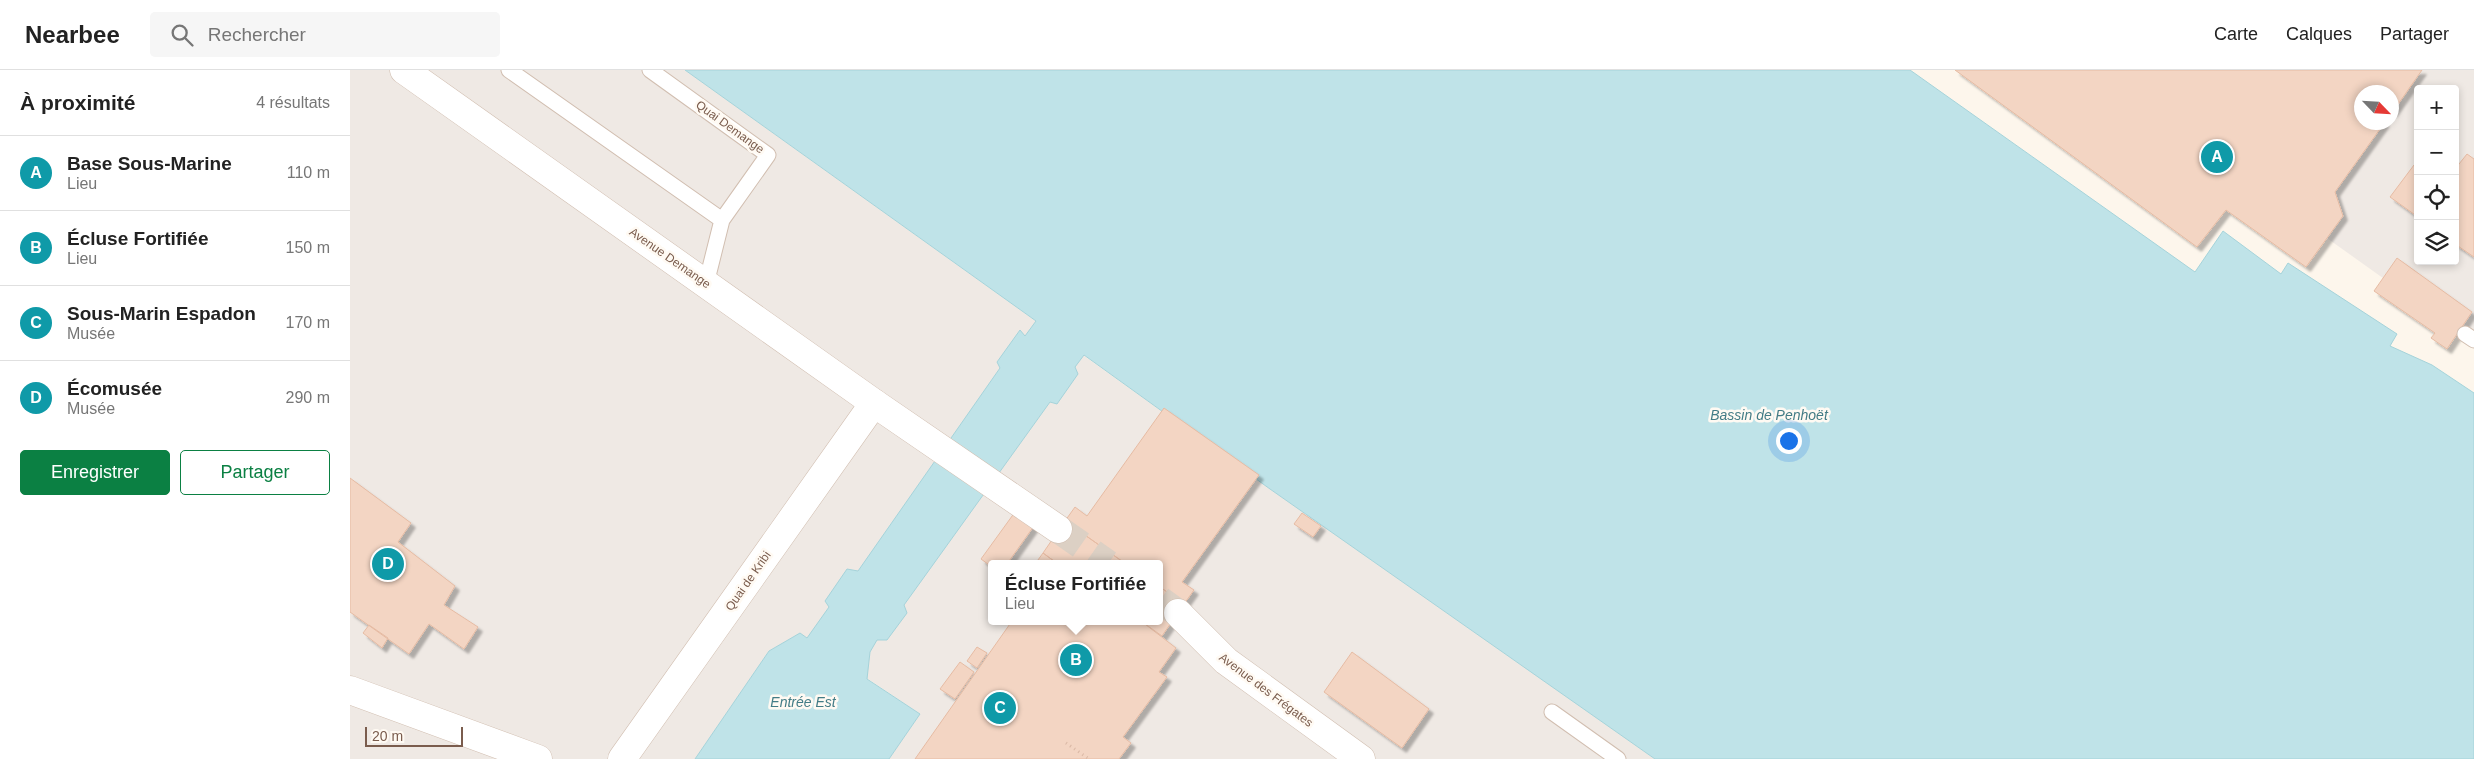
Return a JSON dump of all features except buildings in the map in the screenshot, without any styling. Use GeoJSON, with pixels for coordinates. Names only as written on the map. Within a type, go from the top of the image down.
{"type":"FeatureCollection","features":[{"type":"Feature","properties":{"kind":"street","name":"Avenue Demange"},"geometry":{"type":"LineString","coordinates":[[404,70],[874,403],[1058,529]]}},
{"type":"Feature","properties":{"kind":"street","name":"Quai de Kribi"},"geometry":{"type":"LineString","coordinates":[[622,759],[874,403]]}},
{"type":"Feature","properties":{"kind":"street","name":"Avenue des Frégates"},"geometry":{"type":"LineString","coordinates":[[1178,613],[1226,661],[1361,759]]}},
{"type":"Feature","properties":{"kind":"street"},"geometry":{"type":"LineString","coordinates":[[350,690],[538,759]]}},
{"type":"Feature","properties":{"kind":"lane"},"geometry":{"type":"LineString","coordinates":[[509,70],[722,220],[706,284]]}},
{"type":"Feature","properties":{"kind":"lane","name":"Quai Demange"},"geometry":{"type":"LineString","coordinates":[[650,70],[768,155],[722,220]]}},
{"type":"Feature","properties":{"kind":"lane"},"geometry":{"type":"LineString","coordinates":[[1552,712],[1618,759]]}},
{"type":"Feature","properties":{"kind":"path"},"geometry":{"type":"LineString","coordinates":[[1066,743],[1089,759]]}},
{"type":"Feature","properties":{"kind":"shaded area"},"geometry":{"type":"Polygon","coordinates":[[[350,70],[685,70],[1270,489],[1655,759],[889,759],[920,714],[800,633],[769,651],[695,759],[350,759],[350,70]]]}},
{"type":"Feature","properties":{"kind":"shaded area"},"geometry":{"type":"Polygon","coordinates":[[[2395,70],[2474,70],[2474,343],[2289,211],[2355,130],[2399,130],[2399,85],[2383,85],[2395,70]]]}},
{"type":"Feature","properties":{"kind":"water","name":"Bassin de Penhoët"},"geometry":{"type":"Polygon","coordinates":[[[685,70],[1910,70],[2195,272],[2223,231],[2281,274],[2288,263],[2397,334],[2390,346],[2432,365],[2474,393],[2474,759],[1655,759],[1270,489],[1084,355],[1075,367],[1078,374],[1057,404],[1050,402],[904,605],[907,613],[887,640],[877,640],[870,652],[867,679],[920,714],[889,759],[695,759],[769,651],[800,633],[807,638],[829,607],[825,601],[847,569],[858,571],[1000,368],[997,362],[1020,330],[1025,336],[1036,321],[685,70]]]}},
{"type":"Feature","properties":{"kind":"tunnel"},"geometry":{"type":"LineString","coordinates":[[1058,529],[1102,560]]}},
{"type":"Feature","properties":{"kind":"tunnel"},"geometry":{"type":"LineString","coordinates":[[1163,602],[1178,613]]}},
{"type":"Feature","properties":{"kind":"place","name":"Base Sous-Marine"},"geometry":{"type":"Point","coordinates":[2217,157]}},
{"type":"Feature","properties":{"kind":"place","name":"Écomusée"},"geometry":{"type":"Point","coordinates":[388,564]}},
{"type":"Feature","properties":{"kind":"place","name":"Écluse Fortifiée"},"geometry":{"type":"Point","coordinates":[1076,660]}},
{"type":"Feature","properties":{"kind":"place","name":"Sous-Marin Espadon"},"geometry":{"type":"Point","coordinates":[1000,708]}},
{"type":"Feature","properties":{"kind":"water label","name":"Entrée Est"},"geometry":{"type":"Point","coordinates":[803,702]}}]}
